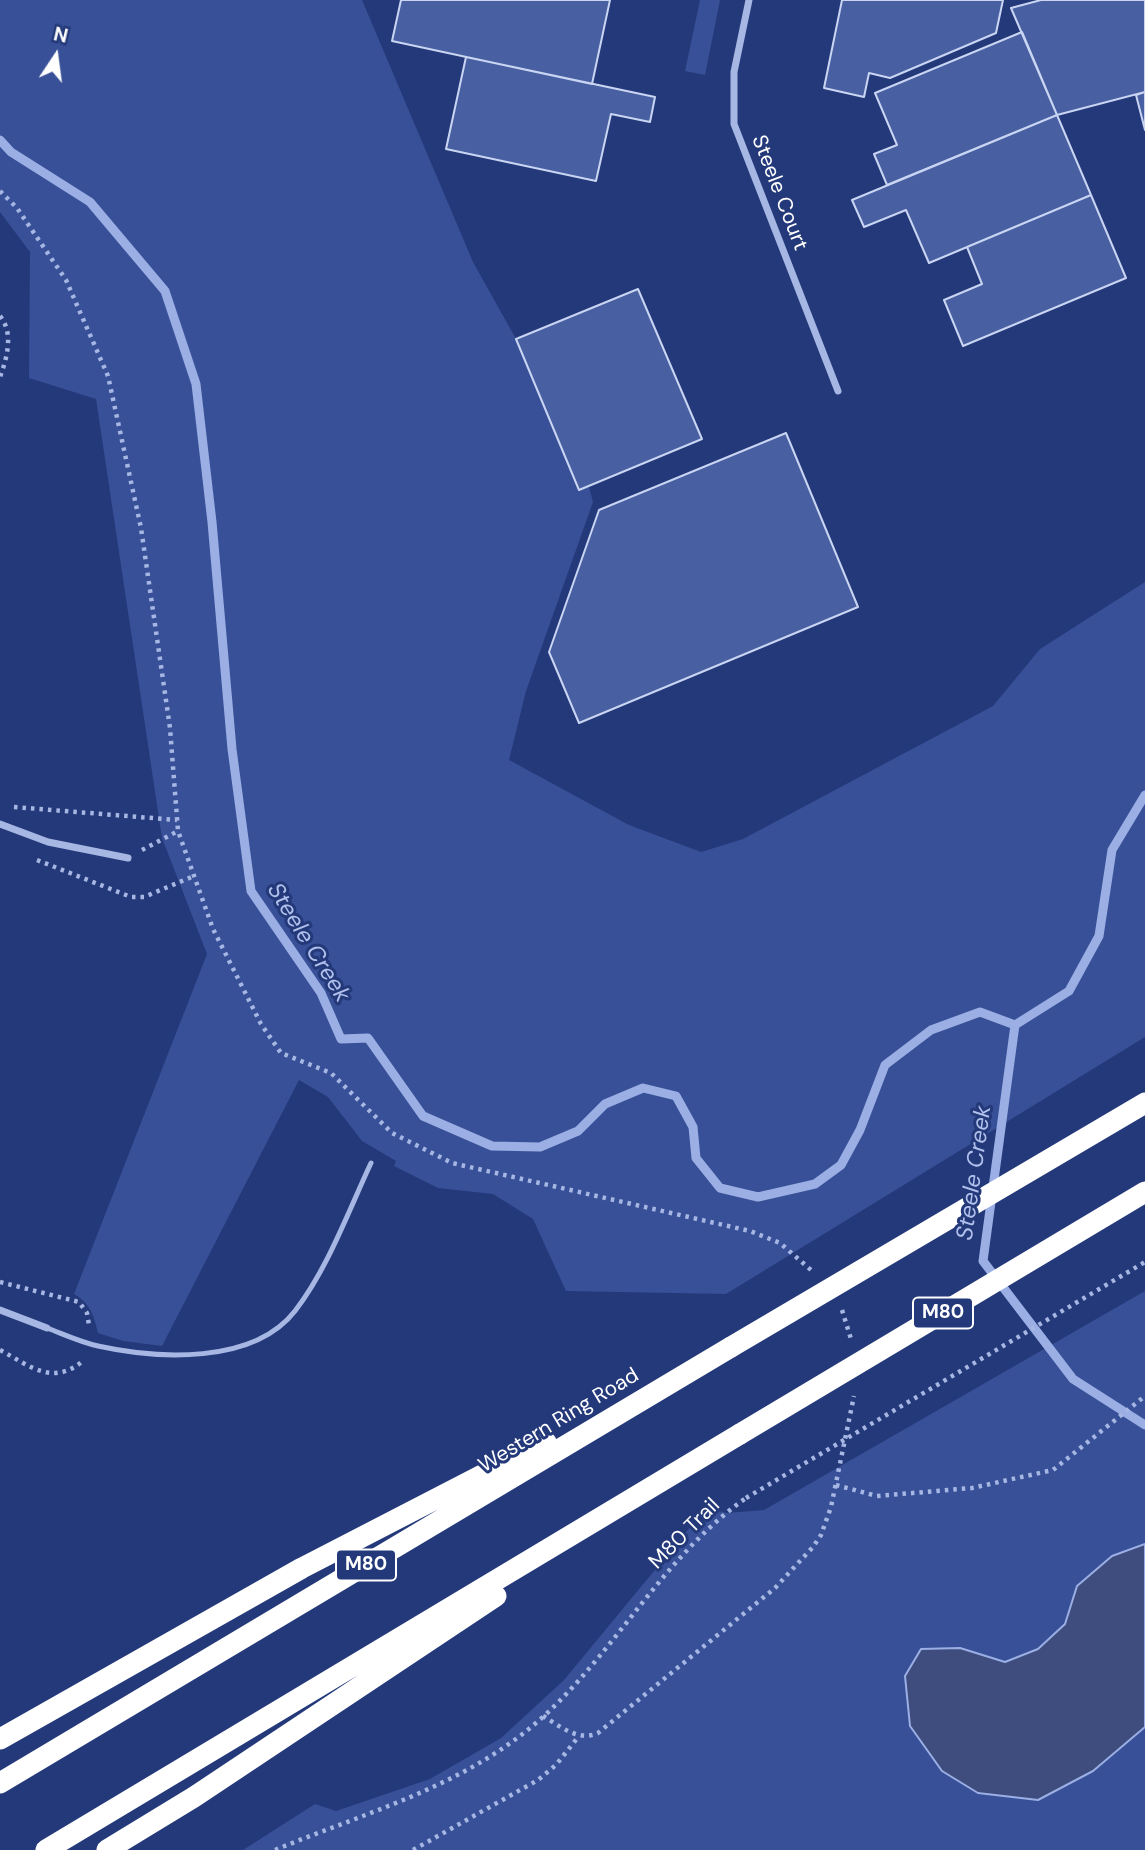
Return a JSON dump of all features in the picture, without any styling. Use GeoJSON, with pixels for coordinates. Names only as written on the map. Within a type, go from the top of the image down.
{"type":"FeatureCollection","features":[{"type":"Feature","properties":{"kind":"highway","name":"Western Ring Road"},"geometry":{"type":"LineString","coordinates":[[0,1783],[1145,1103]]}},
{"type":"Feature","properties":{"kind":"highway","name":"M80"},"geometry":{"type":"LineString","coordinates":[[46,1850],[1145,1192]]}},
{"type":"Feature","properties":{"kind":"highway"},"geometry":{"type":"LineString","coordinates":[[0,1739],[302,1568],[731,1347]]}},
{"type":"Feature","properties":{"kind":"highway"},"geometry":{"type":"LineString","coordinates":[[107,1850],[205,1789],[740,1434]]}},
{"type":"Feature","properties":{"kind":"street","name":"Steele Court"},"geometry":{"type":"LineString","coordinates":[[749,0],[734,72],[734,124],[838,391]]}},
{"type":"Feature","properties":{"kind":"street"},"geometry":{"type":"LineString","coordinates":[[0,824],[48,842],[128,858]]}},
{"type":"Feature","properties":{"kind":"street"},"geometry":{"type":"LineString","coordinates":[[0,1310],[47,1328]]}},
{"type":"Feature","properties":{"kind":"lane"},"geometry":{"type":"LineString","coordinates":[[47,1328],[95,1345],[128,1352],[187,1354],[226,1349],[257,1340],[277,1328],[295,1311],[324,1262],[371,1163]]}},
{"type":"Feature","properties":{"kind":"path"},"geometry":{"type":"LineString","coordinates":[[0,191],[17,208],[66,280],[108,376],[141,527],[170,729],[178,831],[213,929],[261,1024],[281,1053],[331,1073],[391,1133],[452,1163],[577,1191]]}},
{"type":"Feature","properties":{"kind":"path"},"geometry":{"type":"LineString","coordinates":[[0,316],[5,322],[9,351],[0,377]]}},
{"type":"Feature","properties":{"kind":"path"},"geometry":{"type":"LineString","coordinates":[[9,806],[55,813],[177,820]]}},
{"type":"Feature","properties":{"kind":"path"},"geometry":{"type":"LineString","coordinates":[[128,858],[178,831]]}},
{"type":"Feature","properties":{"kind":"path"},"geometry":{"type":"LineString","coordinates":[[24,855],[131,897],[144,897],[194,876]]}},
{"type":"Feature","properties":{"kind":"path","name":"M80 Trail"},"geometry":{"type":"LineString","coordinates":[[275,1850],[454,1780],[491,1757],[560,1700],[643,1599],[726,1513],[746,1498],[1145,1262]]}},
{"type":"Feature","properties":{"kind":"path"},"geometry":{"type":"LineString","coordinates":[[836,1485],[877,1496],[972,1488],[1053,1471],[1145,1396]]}},
{"type":"Feature","properties":{"kind":"path"},"geometry":{"type":"LineString","coordinates":[[413,1850],[538,1780],[556,1765],[579,1736]]}},
{"type":"Feature","properties":{"kind":"shaded area"},"geometry":{"type":"Polygon","coordinates":[[[0,0],[362,0],[473,262],[516,339],[579,490],[589,487],[593,502],[526,691],[509,760],[629,825],[701,852],[743,839],[993,706],[1040,649],[1145,582],[1145,1037],[726,1294],[566,1291],[533,1219],[493,1194],[438,1188],[394,1166],[396,1161],[362,1141],[328,1097],[299,1080],[162,1346],[123,1341],[98,1333],[90,1310],[74,1294],[207,954],[162,838],[96,399],[29,378],[30,252],[0,212],[0,0]]]}},
{"type":"Feature","properties":{"kind":"shaded area"},"geometry":{"type":"Polygon","coordinates":[[[700,0],[720,0],[705,75],[685,71],[700,0]]]}},
{"type":"Feature","properties":{"kind":"shaded area"},"geometry":{"type":"Polygon","coordinates":[[[1145,1291],[1145,1850],[243,1850],[315,1804],[336,1811],[430,1779],[501,1738],[564,1680],[706,1508],[727,1513],[764,1510],[1145,1291]]]}},
{"type":"Feature","properties":{"kind":"shaded area"},"geometry":{"type":"Polygon","coordinates":[[[1145,1544],[1145,1727],[1093,1771],[1038,1800],[978,1793],[942,1771],[910,1726],[905,1676],[921,1649],[960,1648],[1005,1662],[1038,1649],[1065,1624],[1077,1586],[1112,1556],[1145,1544]]]}},
{"type":"Feature","properties":{"kind":"building"},"geometry":{"type":"Polygon","coordinates":[[[401,0],[610,0],[592,84],[392,41],[401,0]]]}},
{"type":"Feature","properties":{"kind":"building"},"geometry":{"type":"Polygon","coordinates":[[[842,0],[1003,0],[996,33],[890,78],[869,73],[864,97],[824,88],[842,0]]]}},
{"type":"Feature","properties":{"kind":"building"},"geometry":{"type":"Polygon","coordinates":[[[1041,0],[1145,0],[1145,92],[1057,115],[1011,8],[1041,0]]]}},
{"type":"Feature","properties":{"kind":"building"},"geometry":{"type":"Polygon","coordinates":[[[1022,32],[1057,115],[887,185],[874,154],[897,145],[875,93],[1022,32]]]}},
{"type":"Feature","properties":{"kind":"building"},"geometry":{"type":"Polygon","coordinates":[[[466,57],[655,97],[650,122],[611,114],[596,181],[446,149],[466,57]]]}},
{"type":"Feature","properties":{"kind":"building"},"geometry":{"type":"Polygon","coordinates":[[[1145,92],[1145,130],[1136,95],[1145,92]]]}},
{"type":"Feature","properties":{"kind":"building"},"geometry":{"type":"Polygon","coordinates":[[[1057,115],[1091,195],[929,263],[906,210],[864,227],[852,200],[1057,115]]]}},
{"type":"Feature","properties":{"kind":"building"},"geometry":{"type":"Polygon","coordinates":[[[1091,195],[1126,278],[963,346],[944,300],[982,284],[967,247],[1091,195]]]}},
{"type":"Feature","properties":{"kind":"building"},"geometry":{"type":"Polygon","coordinates":[[[638,289],[702,439],[579,490],[516,339],[638,289]]]}},
{"type":"Feature","properties":{"kind":"building"},"geometry":{"type":"Polygon","coordinates":[[[786,433],[858,607],[579,723],[549,652],[599,510],[786,433]]]}},
{"type":"Feature","properties":{"kind":"waterway","name":"Steele Creek"},"geometry":{"type":"LineString","coordinates":[[0,140],[11,152],[90,202],[165,291],[196,384],[212,522],[232,749],[251,891],[321,993],[341,1039],[368,1038],[423,1116],[492,1146],[540,1147],[578,1131],[605,1104],[643,1088],[676,1096],[693,1127],[696,1158],[720,1188],[758,1197],[815,1184],[841,1165],[860,1130],[885,1065],[931,1030],[980,1012],[1015,1025],[983,1261],[1073,1379],[1145,1425]]}},
{"type":"Feature","properties":{"kind":"waterway","name":"Steele Creek"},"geometry":{"type":"LineString","coordinates":[[1015,1025],[1069,991],[1099,936],[1112,850],[1145,795]]}}]}
